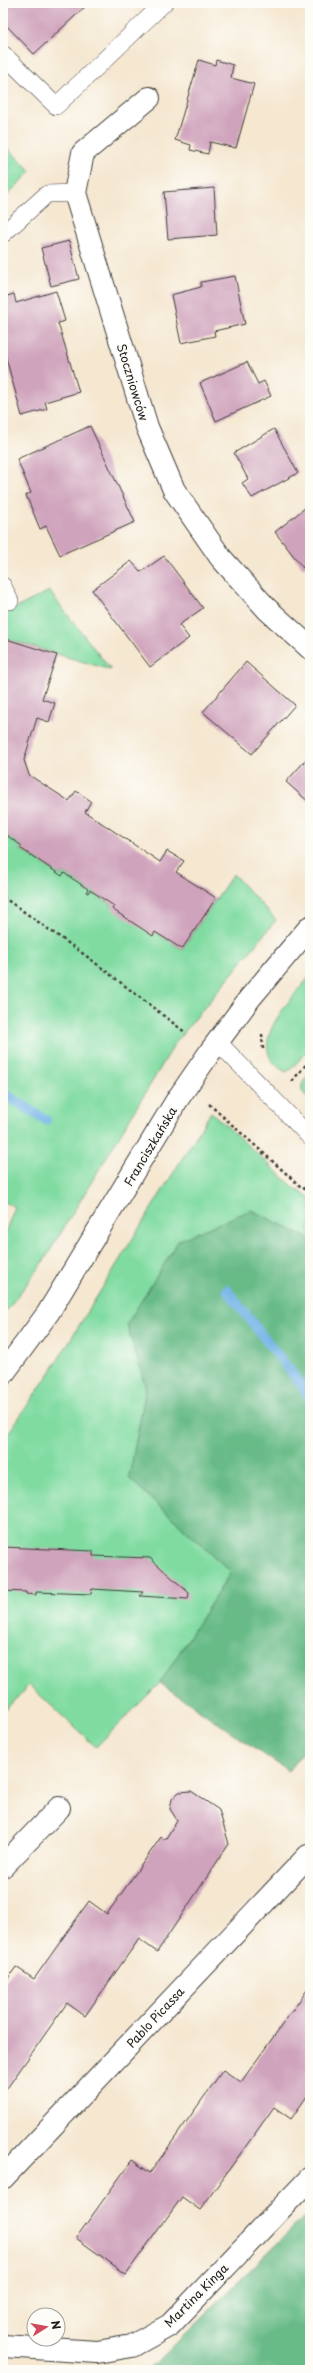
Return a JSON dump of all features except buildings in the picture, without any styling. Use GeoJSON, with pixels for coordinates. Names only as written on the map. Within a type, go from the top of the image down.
{"type":"FeatureCollection","features":[{"type":"Feature","properties":{"kind":"street","name":"Stoczniowców"},"geometry":{"type":"LineString","coordinates":[[149,98],[83,152],[75,193],[148,427],[174,490],[221,558],[267,609],[310,648]]}},
{"type":"Feature","properties":{"kind":"street","name":"Franciszkańska"},"geometry":{"type":"LineString","coordinates":[[3,1374],[48,1313],[187,1086],[250,998],[310,927]]}},
{"type":"Feature","properties":{"kind":"street"},"geometry":{"type":"LineString","coordinates":[[3,1866],[59,1808]]}},
{"type":"Feature","properties":{"kind":"street","name":"Pablo Picassa"},"geometry":{"type":"LineString","coordinates":[[3,2178],[308,1856]]}},
{"type":"Feature","properties":{"kind":"street","name":"Martina Kinga"},"geometry":{"type":"LineString","coordinates":[[3,2346],[97,2352],[132,2346],[170,2325],[310,2178]]}},
{"type":"Feature","properties":{"kind":"lane"},"geometry":{"type":"LineString","coordinates":[[3,54],[56,106],[164,3]]}},
{"type":"Feature","properties":{"kind":"lane"},"geometry":{"type":"LineString","coordinates":[[3,234],[47,194],[75,193]]}},
{"type":"Feature","properties":{"kind":"lane"},"geometry":{"type":"LineString","coordinates":[[214,1047],[310,1137]]}},
{"type":"Feature","properties":{"kind":"path"},"geometry":{"type":"LineString","coordinates":[[3,897],[214,1047]]}},
{"type":"Feature","properties":{"kind":"path"},"geometry":{"type":"LineString","coordinates":[[263,1029],[262,1040],[264,1052]]}},
{"type":"Feature","properties":{"kind":"path"},"geometry":{"type":"LineString","coordinates":[[289,1084],[310,1060]]}},
{"type":"Feature","properties":{"kind":"path"},"geometry":{"type":"LineString","coordinates":[[187,1086],[300,1186],[310,1192]]}},
{"type":"Feature","properties":{"kind":"green space"},"geometry":{"type":"Polygon","coordinates":[[[3,144],[31,171],[3,200],[3,144]]]}},
{"type":"Feature","properties":{"kind":"green space"},"geometry":{"type":"Polygon","coordinates":[[[49,591],[111,670],[3,638],[3,615],[49,591]]]}},
{"type":"Feature","properties":{"kind":"green space"},"geometry":{"type":"Polygon","coordinates":[[[3,833],[22,846],[20,849],[62,876],[64,873],[88,889],[86,892],[88,893],[90,890],[153,935],[155,932],[182,949],[233,874],[276,920],[176,1042],[42,1264],[3,1315],[3,1238],[15,1207],[3,1201],[3,833]]]}},
{"type":"Feature","properties":{"kind":"green space"},"geometry":{"type":"Polygon","coordinates":[[[310,976],[310,1048],[291,1069],[286,1072],[273,1062],[268,1050],[269,1037],[282,1010],[310,976]]]}},
{"type":"Feature","properties":{"kind":"green space"},"geometry":{"type":"Polygon","coordinates":[[[310,1073],[310,1100],[302,1090],[302,1084],[310,1073]]]}},
{"type":"Feature","properties":{"kind":"green space"},"geometry":{"type":"Polygon","coordinates":[[[211,1112],[297,1190],[310,1198],[310,1239],[251,1210],[127,1324],[146,1389],[129,1478],[231,1572],[160,1683],[96,1747],[29,1685],[3,1712],[3,1441],[51,1371],[211,1112]]]}},
{"type":"Feature","properties":{"kind":"green space"},"geometry":{"type":"Polygon","coordinates":[[[251,1210],[310,1239],[310,1743],[288,1771],[160,1683],[231,1572],[129,1478],[146,1389],[127,1324],[179,1240],[251,1210]]]}},
{"type":"Feature","properties":{"kind":"green space"},"geometry":{"type":"Polygon","coordinates":[[[310,2211],[310,2370],[145,2370],[156,2363],[310,2211]]]}},
{"type":"Feature","properties":{"kind":"waterway"},"geometry":{"type":"LineString","coordinates":[[3,1093],[46,1120]]}},
{"type":"Feature","properties":{"kind":"waterway"},"geometry":{"type":"LineString","coordinates":[[227,1290],[301,1385],[310,1400]]}}]}
